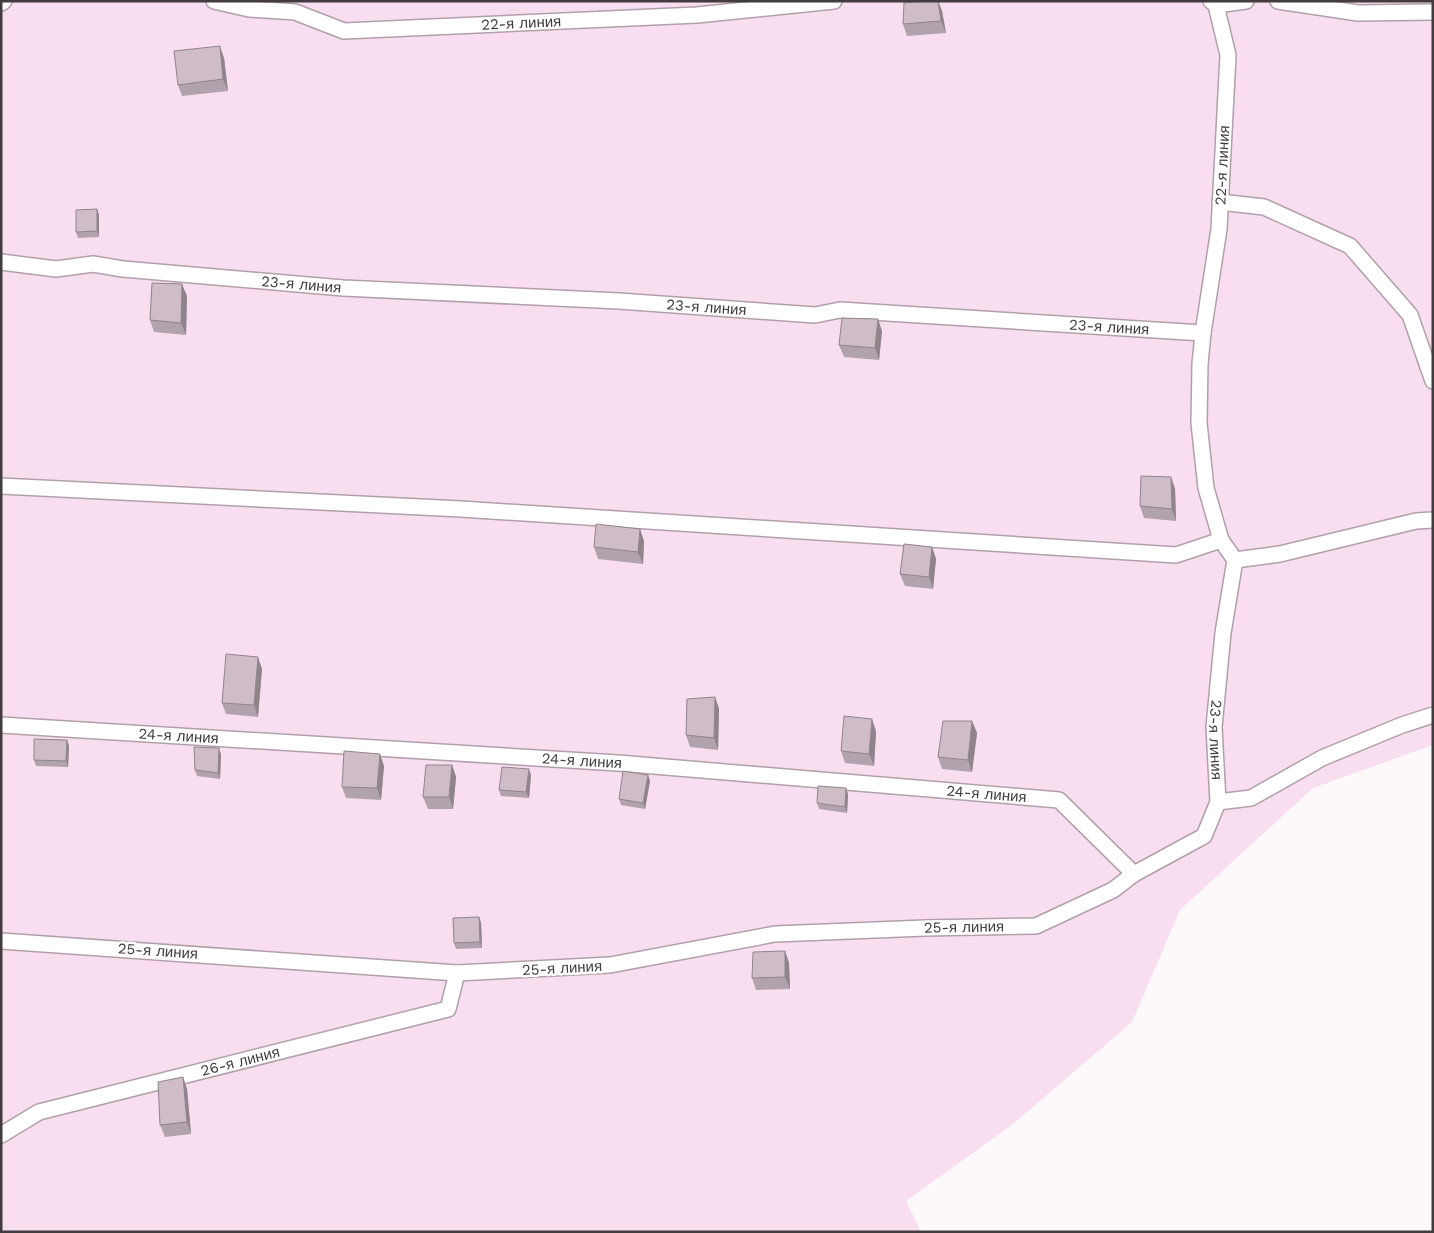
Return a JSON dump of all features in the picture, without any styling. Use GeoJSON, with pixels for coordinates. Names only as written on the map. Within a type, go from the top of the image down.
{"type":"FeatureCollection","features":[{"type":"Feature","properties":{"kind":"lane","name":"22-я линия"},"geometry":{"type":"LineString","coordinates":[[214,1],[249,9],[295,12],[344,31],[697,15],[834,1]]}},
{"type":"Feature","properties":{"kind":"lane"},"geometry":{"type":"LineString","coordinates":[[1214,3],[1246,1]]}},
{"type":"Feature","properties":{"kind":"lane"},"geometry":{"type":"LineString","coordinates":[[1278,1],[1358,13],[1433,12]]}},
{"type":"Feature","properties":{"kind":"lane","name":"22-я линия"},"geometry":{"type":"LineString","coordinates":[[1203,333],[1219,229],[1228,55],[1214,3]]}},
{"type":"Feature","properties":{"kind":"lane"},"geometry":{"type":"LineString","coordinates":[[1220,202],[1264,207],[1350,246],[1410,315],[1431,373]]}},
{"type":"Feature","properties":{"kind":"lane","name":"23-я линия"},"geometry":{"type":"LineString","coordinates":[[1,262],[56,269],[93,264],[123,269],[343,288],[619,300],[815,315],[840,310],[1203,333]]}},
{"type":"Feature","properties":{"kind":"lane"},"geometry":{"type":"LineString","coordinates":[[1203,333],[1200,364],[1199,423],[1206,488],[1221,540],[1236,560],[1280,554],[1416,521],[1433,520]]}},
{"type":"Feature","properties":{"kind":"lane"},"geometry":{"type":"LineString","coordinates":[[1,486],[461,509],[1176,555],[1221,540]]}},
{"type":"Feature","properties":{"kind":"lane","name":"23-я линия"},"geometry":{"type":"LineString","coordinates":[[1113,890],[1134,874],[1204,836],[1218,802],[1214,726],[1223,632],[1236,560]]}},
{"type":"Feature","properties":{"kind":"lane"},"geometry":{"type":"LineString","coordinates":[[1218,802],[1251,798],[1322,758],[1402,725],[1433,715]]}},
{"type":"Feature","properties":{"kind":"lane","name":"24-я линия"},"geometry":{"type":"LineString","coordinates":[[1,725],[618,763],[1059,800],[1134,874]]}},
{"type":"Feature","properties":{"kind":"lane","name":"25-я линия"},"geometry":{"type":"LineString","coordinates":[[1,941],[457,973],[610,965],[775,934],[1036,926],[1113,890]]}},
{"type":"Feature","properties":{"kind":"lane","name":"26-я линия"},"geometry":{"type":"LineString","coordinates":[[1,1135],[39,1112],[448,1009],[457,973]]}},
{"type":"Feature","properties":{"kind":"shaded area"},"geometry":{"type":"Polygon","coordinates":[[[1,1],[1433,1],[1433,745],[1313,788],[1180,910],[1132,1022],[1013,1124],[906,1201],[921,1232],[1,1232],[1,1]]]}},
{"type":"Feature","properties":{"kind":"building"},"geometry":{"type":"Polygon","coordinates":[[[938,1],[941,21],[903,24],[904,3],[938,1]]]}},
{"type":"Feature","properties":{"kind":"building"},"geometry":{"type":"Polygon","coordinates":[[[220,46],[223,79],[178,85],[174,51],[220,46]]]}},
{"type":"Feature","properties":{"kind":"building"},"geometry":{"type":"Polygon","coordinates":[[[97,209],[97,231],[76,232],[76,210],[97,209]]]}},
{"type":"Feature","properties":{"kind":"building"},"geometry":{"type":"Polygon","coordinates":[[[152,283],[182,284],[181,323],[150,320],[152,283]]]}},
{"type":"Feature","properties":{"kind":"building"},"geometry":{"type":"Polygon","coordinates":[[[842,318],[878,319],[875,348],[839,345],[842,318]]]}},
{"type":"Feature","properties":{"kind":"building"},"geometry":{"type":"Polygon","coordinates":[[[1141,476],[1171,477],[1172,509],[1140,506],[1141,476]]]}},
{"type":"Feature","properties":{"kind":"building"},"geometry":{"type":"Polygon","coordinates":[[[596,524],[640,529],[638,552],[594,547],[596,524]]]}},
{"type":"Feature","properties":{"kind":"building"},"geometry":{"type":"Polygon","coordinates":[[[904,544],[932,547],[929,577],[900,574],[904,544]]]}},
{"type":"Feature","properties":{"kind":"building"},"geometry":{"type":"Polygon","coordinates":[[[226,654],[258,657],[254,705],[222,703],[226,654]]]}},
{"type":"Feature","properties":{"kind":"building"},"geometry":{"type":"Polygon","coordinates":[[[715,697],[714,738],[686,735],[687,699],[715,697]]]}},
{"type":"Feature","properties":{"kind":"building"},"geometry":{"type":"Polygon","coordinates":[[[844,716],[872,719],[869,754],[841,751],[844,716]]]}},
{"type":"Feature","properties":{"kind":"building"},"geometry":{"type":"Polygon","coordinates":[[[943,721],[972,721],[968,760],[938,757],[943,721]]]}},
{"type":"Feature","properties":{"kind":"building"},"geometry":{"type":"Polygon","coordinates":[[[34,739],[67,740],[66,761],[34,760],[34,739]]]}},
{"type":"Feature","properties":{"kind":"building"},"geometry":{"type":"Polygon","coordinates":[[[194,747],[219,748],[218,773],[195,770],[194,747]]]}},
{"type":"Feature","properties":{"kind":"building"},"geometry":{"type":"Polygon","coordinates":[[[344,751],[380,754],[377,788],[342,787],[344,751]]]}},
{"type":"Feature","properties":{"kind":"building"},"geometry":{"type":"Polygon","coordinates":[[[426,765],[452,765],[449,797],[423,797],[426,765]]]}},
{"type":"Feature","properties":{"kind":"building"},"geometry":{"type":"Polygon","coordinates":[[[502,767],[529,769],[526,792],[499,790],[502,767]]]}},
{"type":"Feature","properties":{"kind":"building"},"geometry":{"type":"Polygon","coordinates":[[[623,771],[648,775],[643,803],[619,799],[623,771]]]}},
{"type":"Feature","properties":{"kind":"building"},"geometry":{"type":"Polygon","coordinates":[[[818,786],[846,788],[845,807],[817,803],[818,786]]]}},
{"type":"Feature","properties":{"kind":"building"},"geometry":{"type":"Polygon","coordinates":[[[479,917],[480,942],[454,943],[453,918],[479,917]]]}},
{"type":"Feature","properties":{"kind":"building"},"geometry":{"type":"Polygon","coordinates":[[[785,951],[785,977],[752,978],[753,952],[785,951]]]}},
{"type":"Feature","properties":{"kind":"building"},"geometry":{"type":"Polygon","coordinates":[[[183,1077],[187,1122],[160,1125],[158,1082],[183,1077]]]}}]}
